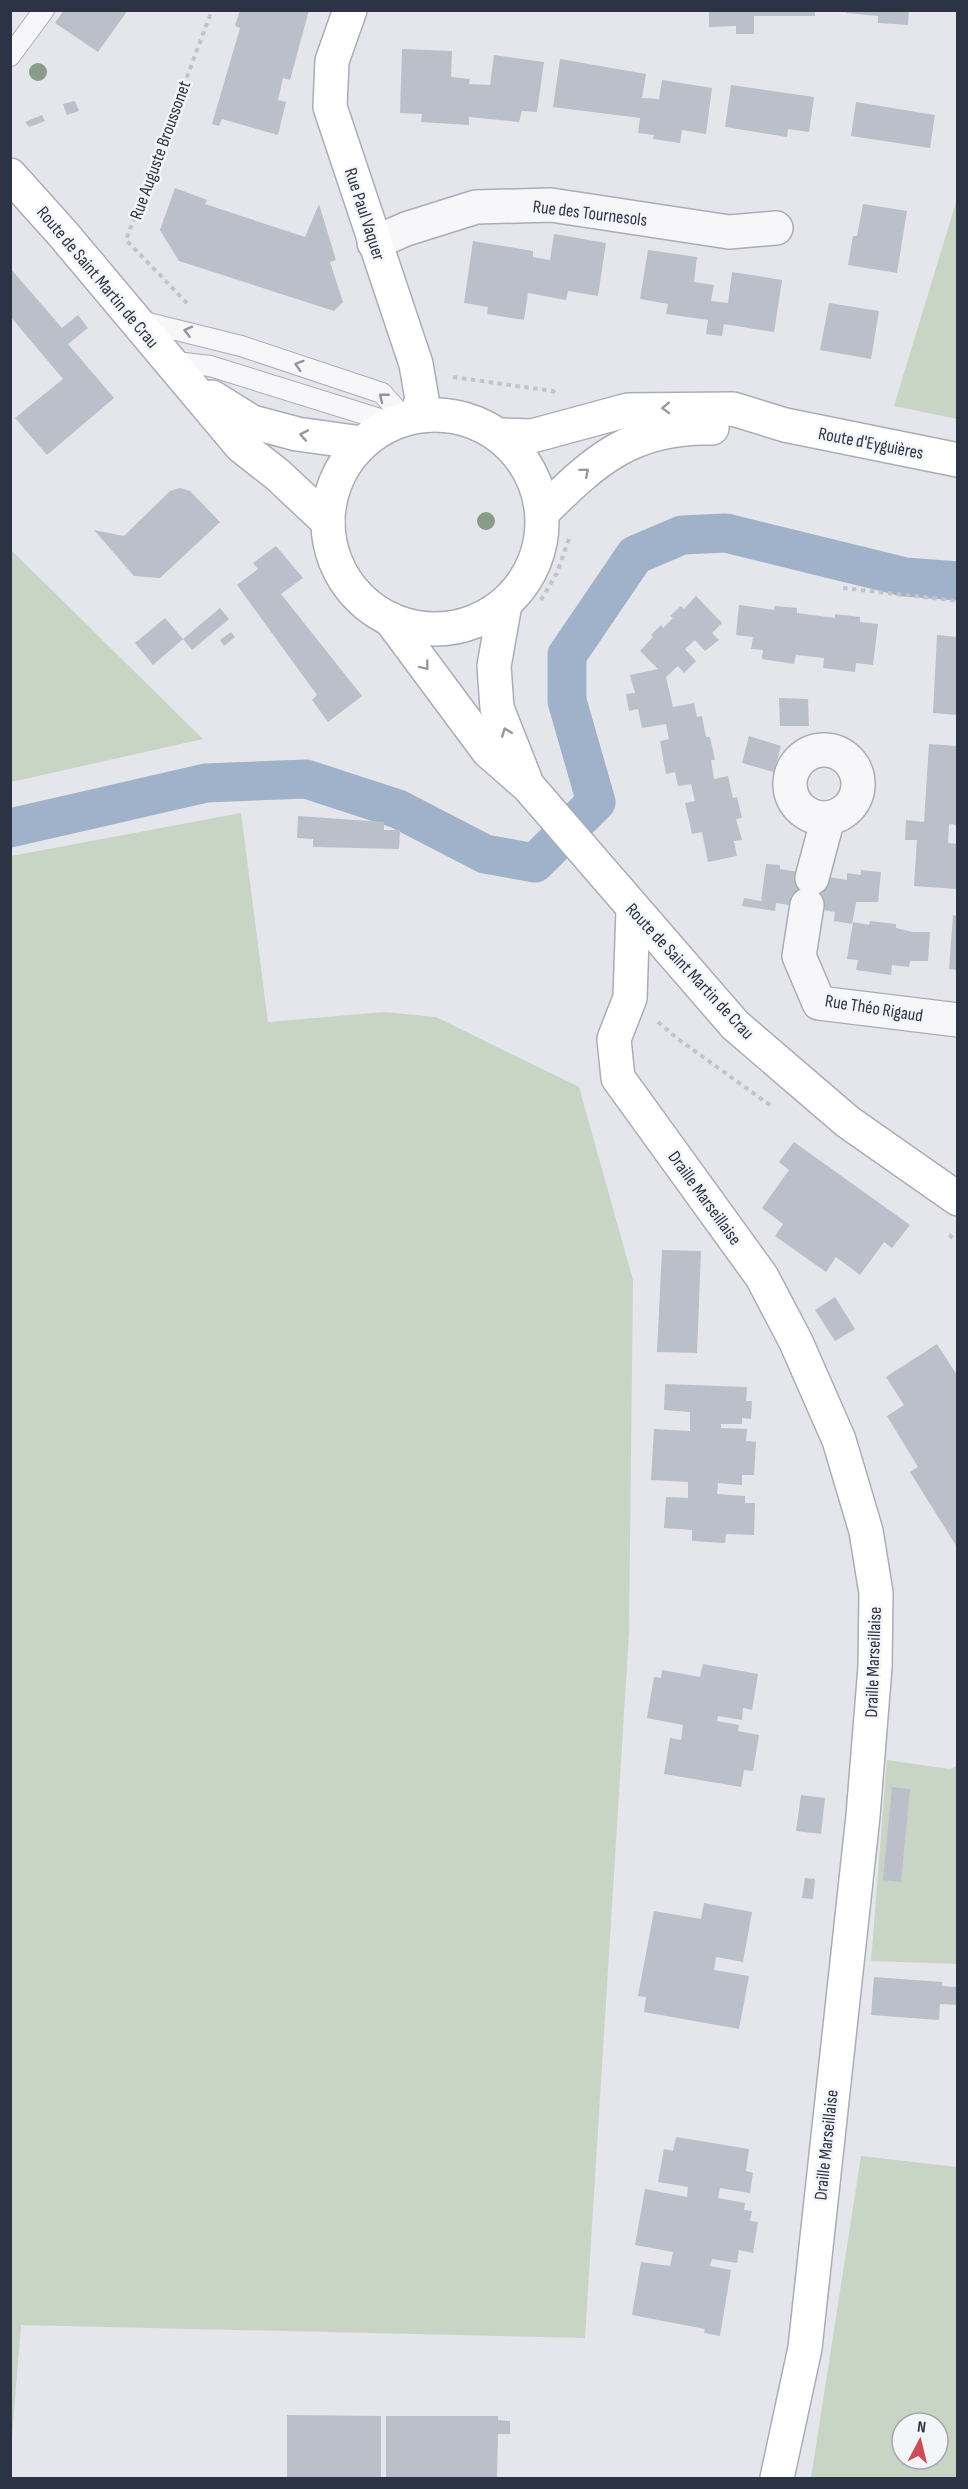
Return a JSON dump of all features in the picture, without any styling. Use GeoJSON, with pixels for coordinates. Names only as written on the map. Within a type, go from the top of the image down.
{"type":"FeatureCollection","features":[{"type":"Feature","properties":{"kind":"main road","name":"Rue Paul Vaquer"},"geometry":{"type":"LineString","coordinates":[[350,10],[332,61],[330,107],[416,364],[422,399],[405,419]]}},
{"type":"Feature","properties":{"kind":"main road","name":"Route de Saint Martin de Crau"},"geometry":{"type":"LineString","coordinates":[[10,175],[241,446],[278,475],[328,522]]}},
{"type":"Feature","properties":{"kind":"main road","name":"Route de Saint Martin de Crau"},"geometry":{"type":"LineString","coordinates":[[176,370],[252,422],[297,434],[362,443]]}},
{"type":"Feature","properties":{"kind":"main road","name":"Route d'Eyguières"},"geometry":{"type":"LineString","coordinates":[[499,435],[532,436],[628,410],[733,409],[785,425],[957,460]]}},
{"type":"Feature","properties":{"kind":"main road"},"geometry":{"type":"LineString","coordinates":[[445,415],[474,422],[499,435],[521,456],[536,482],[543,512],[540,546],[527,578],[505,604],[479,620],[450,628],[419,628],[390,619],[365,603],[345,579],[332,552],[328,522],[332,493],[344,466],[362,443],[405,419],[445,415]]}},
{"type":"Feature","properties":{"kind":"main road","name":"Route d'Eyguières"},"geometry":{"type":"LineString","coordinates":[[543,512],[588,468],[640,437],[688,427],[785,425]]}},
{"type":"Feature","properties":{"kind":"main road","name":"Route de Saint Martin de Crau"},"geometry":{"type":"LineString","coordinates":[[505,604],[494,666],[497,708],[533,793]]}},
{"type":"Feature","properties":{"kind":"main road","name":"Route de Saint Martin de Crau"},"geometry":{"type":"LineString","coordinates":[[390,619],[488,751],[533,793],[735,1025],[848,1122],[957,1199]]}},
{"type":"Feature","properties":{"kind":"main road","name":"Draille Marseillaise"},"geometry":{"type":"LineString","coordinates":[[633,910],[630,998],[614,1039],[618,1078],[762,1276],[796,1342],[839,1440],[866,1531],[876,1593],[875,1667],[863,1816],[805,2348],[777,2478]]}},
{"type":"Feature","properties":{"kind":"street","name":"Rue des Tournesols"},"geometry":{"type":"LineString","coordinates":[[374,243],[406,229],[476,207],[551,205],[729,232],[776,228]]}},
{"type":"Feature","properties":{"kind":"street","name":"Rue Théo Rigaud"},"geometry":{"type":"LineString","coordinates":[[828,818],[809,891],[799,956],[819,1003],[957,1020]]}},
{"type":"Feature","properties":{"kind":"lane"},"geometry":{"type":"LineString","coordinates":[[10,56],[44,10]]}},
{"type":"Feature","properties":{"kind":"lane"},"geometry":{"type":"LineString","coordinates":[[134,319],[241,346],[382,393],[405,419]]}},
{"type":"Feature","properties":{"kind":"lane"},"geometry":{"type":"LineString","coordinates":[[176,370],[210,366],[405,419]]}},
{"type":"Feature","properties":{"kind":"path","name":"Rue Auguste Broussonet"},"geometry":{"type":"LineString","coordinates":[[163,277],[126,240],[212,10]]}},
{"type":"Feature","properties":{"kind":"path"},"geometry":{"type":"LineString","coordinates":[[450,377],[553,391],[559,398]]}},
{"type":"Feature","properties":{"kind":"path"},"geometry":{"type":"LineString","coordinates":[[539,603],[557,573],[572,530]]}},
{"type":"Feature","properties":{"kind":"path"},"geometry":{"type":"LineString","coordinates":[[843,588],[957,600]]}},
{"type":"Feature","properties":{"kind":"green space"},"geometry":{"type":"Polygon","coordinates":[[[957,199],[958,419],[894,406],[957,199]]]}},
{"type":"Feature","properties":{"kind":"green space"},"geometry":{"type":"Polygon","coordinates":[[[11,550],[203,739],[11,782],[11,550]]]}},
{"type":"Feature","properties":{"kind":"green space"},"geometry":{"type":"Polygon","coordinates":[[[241,813],[268,1022],[384,1012],[436,1017],[579,1087],[633,1280],[629,1633],[585,2338],[21,2325],[11,2449],[11,856],[241,813]]]}},
{"type":"Feature","properties":{"kind":"green space"},"geometry":{"type":"Polygon","coordinates":[[[887,1760],[950,1769],[957,1766],[957,1964],[871,1961],[887,1760]]]}},
{"type":"Feature","properties":{"kind":"green space"},"geometry":{"type":"Polygon","coordinates":[[[861,2156],[957,2167],[957,2478],[811,2478],[861,2156]]]}},
{"type":"Feature","properties":{"kind":"building"},"geometry":{"type":"Polygon","coordinates":[[[64,10],[128,10],[98,52],[55,23],[64,10]]]}},
{"type":"Feature","properties":{"kind":"building"},"geometry":{"type":"Polygon","coordinates":[[[240,10],[309,10],[290,80],[283,78],[278,100],[286,102],[278,135],[222,119],[219,126],[212,124],[240,28],[235,26],[240,10]]]}},
{"type":"Feature","properties":{"kind":"building"},"geometry":{"type":"Polygon","coordinates":[[[709,10],[815,10],[815,16],[754,16],[754,34],[736,34],[736,26],[709,27],[709,10]]]}},
{"type":"Feature","properties":{"kind":"building"},"geometry":{"type":"Polygon","coordinates":[[[846,10],[909,10],[908,25],[878,23],[878,16],[846,13],[846,10]]]}},
{"type":"Feature","properties":{"kind":"building"},"geometry":{"type":"Polygon","coordinates":[[[402,49],[452,51],[451,77],[470,79],[469,84],[490,85],[494,55],[544,62],[537,112],[522,111],[519,122],[469,117],[469,125],[421,122],[422,114],[400,113],[402,49]]]}},
{"type":"Feature","properties":{"kind":"building"},"geometry":{"type":"Polygon","coordinates":[[[560,59],[646,74],[642,98],[659,99],[662,80],[712,88],[706,134],[682,130],[680,143],[653,139],[654,135],[638,133],[640,118],[553,107],[560,59]]]}},
{"type":"Feature","properties":{"kind":"building"},"geometry":{"type":"Polygon","coordinates":[[[731,85],[814,97],[809,132],[788,129],[787,137],[725,127],[731,85]]]}},
{"type":"Feature","properties":{"kind":"building"},"geometry":{"type":"Polygon","coordinates":[[[75,101],[79,111],[67,115],[63,104],[75,101]]]}},
{"type":"Feature","properties":{"kind":"building"},"geometry":{"type":"Polygon","coordinates":[[[856,102],[935,115],[930,148],[851,136],[856,102]]]}},
{"type":"Feature","properties":{"kind":"building"},"geometry":{"type":"Polygon","coordinates":[[[42,115],[45,121],[29,127],[25,122],[42,115]]]}},
{"type":"Feature","properties":{"kind":"building"},"geometry":{"type":"Polygon","coordinates":[[[175,188],[207,200],[205,204],[305,237],[319,204],[336,260],[330,262],[343,302],[334,311],[179,261],[160,230],[175,188]]]}},
{"type":"Feature","properties":{"kind":"building"},"geometry":{"type":"Polygon","coordinates":[[[863,204],[907,211],[897,273],[848,265],[853,236],[857,236],[863,204]]]}},
{"type":"Feature","properties":{"kind":"building"},"geometry":{"type":"Polygon","coordinates":[[[554,234],[606,243],[598,296],[568,291],[566,300],[528,293],[524,320],[487,314],[488,307],[464,303],[473,241],[533,251],[533,257],[550,260],[554,234]]]}},
{"type":"Feature","properties":{"kind":"building"},"geometry":{"type":"Polygon","coordinates":[[[648,250],[697,257],[694,282],[714,285],[711,301],[728,303],[732,272],[782,280],[774,332],[724,324],[722,336],[706,334],[708,320],[666,314],[668,304],[640,299],[648,250]]]}},
{"type":"Feature","properties":{"kind":"building"},"geometry":{"type":"Polygon","coordinates":[[[10,268],[62,328],[78,315],[88,328],[68,344],[114,398],[47,455],[15,418],[63,379],[10,316],[10,268]]]}},
{"type":"Feature","properties":{"kind":"building"},"geometry":{"type":"Polygon","coordinates":[[[829,303],[879,311],[871,359],[820,350],[829,303]]]}},
{"type":"Feature","properties":{"kind":"building"},"geometry":{"type":"Polygon","coordinates":[[[180,488],[190,491],[220,522],[160,578],[134,576],[94,530],[124,536],[170,491],[180,488]]]}},
{"type":"Feature","properties":{"kind":"building"},"geometry":{"type":"Polygon","coordinates":[[[276,546],[303,578],[281,594],[362,696],[328,722],[312,700],[317,695],[237,585],[258,569],[253,563],[276,546]]]}},
{"type":"Feature","properties":{"kind":"building"},"geometry":{"type":"Polygon","coordinates":[[[696,596],[722,623],[712,633],[719,640],[705,651],[695,640],[685,649],[696,661],[684,673],[678,666],[666,677],[673,707],[694,703],[697,717],[702,716],[706,737],[710,737],[715,760],[711,760],[714,779],[728,776],[733,798],[737,797],[742,818],[736,819],[742,840],[734,841],[737,856],[708,862],[702,832],[692,834],[685,803],[695,801],[691,784],[678,786],[675,772],[666,774],[660,741],[669,739],[666,724],[642,728],[638,709],[629,711],[626,694],[635,693],[630,675],[658,669],[640,651],[653,637],[651,635],[661,625],[663,628],[673,618],[670,616],[681,606],[684,609],[696,596]]]}},
{"type":"Feature","properties":{"kind":"building"},"geometry":{"type":"Polygon","coordinates":[[[739,605],[774,610],[775,606],[797,608],[797,613],[835,618],[835,614],[860,617],[860,622],[878,624],[873,665],[856,663],[855,672],[823,668],[824,658],[796,655],[794,664],[762,659],[763,650],[751,649],[753,637],[736,635],[739,605]]]}},
{"type":"Feature","properties":{"kind":"building"},"geometry":{"type":"Polygon","coordinates":[[[220,608],[229,619],[192,650],[183,639],[220,608]]]}},
{"type":"Feature","properties":{"kind":"building"},"geometry":{"type":"Polygon","coordinates":[[[165,618],[183,639],[153,665],[135,643],[165,618]]]}},
{"type":"Feature","properties":{"kind":"building"},"geometry":{"type":"Polygon","coordinates":[[[231,632],[235,637],[224,646],[220,640],[231,632]]]}},
{"type":"Feature","properties":{"kind":"building"},"geometry":{"type":"Polygon","coordinates":[[[937,635],[957,637],[957,715],[933,713],[937,635]]]}},
{"type":"Feature","properties":{"kind":"building"},"geometry":{"type":"Polygon","coordinates":[[[779,698],[808,699],[809,726],[780,726],[779,698]]]}},
{"type":"Feature","properties":{"kind":"building"},"geometry":{"type":"Polygon","coordinates":[[[749,736],[781,746],[774,772],[742,763],[749,736]]]}},
{"type":"Feature","properties":{"kind":"building"},"geometry":{"type":"Polygon","coordinates":[[[929,744],[957,746],[957,825],[949,824],[948,843],[957,844],[957,889],[914,886],[917,840],[905,840],[906,820],[924,822],[929,744]]]}},
{"type":"Feature","properties":{"kind":"building"},"geometry":{"type":"Polygon","coordinates":[[[298,816],[384,822],[384,830],[400,830],[399,849],[313,847],[313,839],[297,838],[298,816]]]}},
{"type":"Feature","properties":{"kind":"building"},"geometry":{"type":"Polygon","coordinates":[[[766,864],[780,865],[780,869],[847,880],[847,873],[861,875],[861,870],[881,872],[878,902],[856,902],[852,924],[834,921],[835,912],[823,910],[776,903],[775,911],[742,906],[744,898],[761,901],[766,864]]]}},
{"type":"Feature","properties":{"kind":"building"},"geometry":{"type":"Polygon","coordinates":[[[953,915],[957,916],[957,970],[949,969],[953,915]]]}},
{"type":"Feature","properties":{"kind":"building"},"geometry":{"type":"Polygon","coordinates":[[[870,921],[896,924],[896,928],[913,932],[930,932],[928,961],[910,961],[909,967],[892,965],[891,975],[856,970],[858,960],[847,959],[853,922],[869,925],[870,921]]]}},
{"type":"Feature","properties":{"kind":"building"},"geometry":{"type":"Polygon","coordinates":[[[794,1142],[910,1225],[892,1248],[884,1242],[860,1275],[836,1257],[826,1272],[775,1236],[783,1224],[762,1208],[789,1170],[779,1162],[794,1142]]]}},
{"type":"Feature","properties":{"kind":"building"},"geometry":{"type":"Polygon","coordinates":[[[662,1250],[701,1251],[697,1353],[657,1352],[662,1250]]]}},
{"type":"Feature","properties":{"kind":"building"},"geometry":{"type":"Polygon","coordinates":[[[835,1297],[855,1329],[835,1341],[815,1310],[835,1297]]]}},
{"type":"Feature","properties":{"kind":"building"},"geometry":{"type":"Polygon","coordinates":[[[937,1344],[957,1375],[957,1547],[910,1472],[918,1467],[887,1416],[904,1405],[886,1377],[937,1344]]]}},
{"type":"Feature","properties":{"kind":"building"},"geometry":{"type":"Polygon","coordinates":[[[665,1384],[747,1387],[746,1401],[752,1401],[751,1419],[742,1418],[742,1424],[721,1424],[721,1428],[747,1429],[746,1441],[756,1442],[754,1475],[742,1475],[742,1485],[718,1483],[717,1494],[745,1496],[745,1503],[755,1503],[754,1535],[726,1534],[725,1543],[692,1541],[692,1530],[664,1528],[666,1497],[688,1498],[688,1482],[651,1480],[654,1429],[690,1431],[690,1412],[664,1410],[665,1384]]]}},
{"type":"Feature","properties":{"kind":"building"},"geometry":{"type":"Polygon","coordinates":[[[703,1664],[758,1674],[752,1710],[743,1708],[742,1720],[718,1716],[717,1721],[739,1725],[738,1731],[759,1735],[753,1771],[744,1770],[741,1787],[664,1774],[670,1738],[681,1740],[683,1725],[647,1718],[654,1677],[661,1678],[662,1670],[700,1677],[703,1664]]]}},
{"type":"Feature","properties":{"kind":"building"},"geometry":{"type":"Polygon","coordinates":[[[892,1787],[910,1789],[901,1882],[883,1880],[892,1787]]]}},
{"type":"Feature","properties":{"kind":"building"},"geometry":{"type":"Polygon","coordinates":[[[801,1795],[825,1798],[821,1834],[796,1831],[801,1795]]]}},
{"type":"Feature","properties":{"kind":"building"},"geometry":{"type":"Polygon","coordinates":[[[805,1878],[815,1879],[813,1899],[802,1898],[805,1878]]]}},
{"type":"Feature","properties":{"kind":"building"},"geometry":{"type":"Polygon","coordinates":[[[704,1903],[752,1912],[743,1962],[716,1957],[714,1970],[749,1976],[739,2029],[644,2012],[646,1997],[638,1996],[654,1911],[701,1919],[704,1903]]]}},
{"type":"Feature","properties":{"kind":"building"},"geometry":{"type":"Polygon","coordinates":[[[874,1977],[942,1982],[942,1986],[957,1987],[957,2005],[940,2004],[939,2020],[871,2015],[874,1977]]]}},
{"type":"Feature","properties":{"kind":"building"},"geometry":{"type":"Polygon","coordinates":[[[676,2137],[749,2149],[746,2171],[753,2173],[750,2193],[720,2188],[718,2198],[745,2203],[744,2210],[752,2211],[750,2221],[758,2222],[753,2253],[739,2250],[737,2263],[712,2259],[710,2266],[731,2270],[720,2336],[704,2333],[705,2329],[632,2315],[641,2262],[670,2266],[673,2252],[635,2245],[645,2189],[687,2197],[688,2187],[658,2182],[664,2149],[673,2151],[676,2137]]]}},
{"type":"Feature","properties":{"kind":"building"},"geometry":{"type":"Polygon","coordinates":[[[287,2415],[381,2416],[381,2478],[287,2478],[287,2415]]]}},
{"type":"Feature","properties":{"kind":"building"},"geometry":{"type":"Polygon","coordinates":[[[386,2416],[498,2416],[498,2420],[510,2421],[510,2434],[498,2434],[497,2478],[386,2478],[386,2416]]]}},
{"type":"Feature","properties":{"kind":"waterway"},"geometry":{"type":"LineString","coordinates":[[10,828],[206,783],[306,779],[398,809],[485,854],[535,863],[596,802],[567,701],[567,655],[635,555],[682,535],[726,533],[905,577],[958,581]]}}]}
